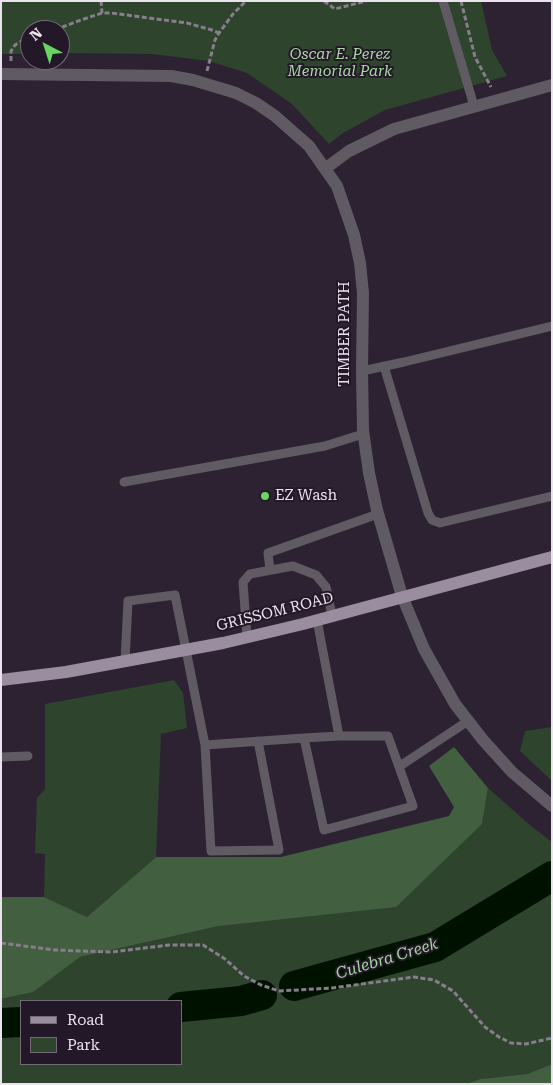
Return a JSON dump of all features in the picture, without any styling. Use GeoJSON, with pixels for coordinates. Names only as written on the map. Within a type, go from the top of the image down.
{"type":"FeatureCollection","features":[{"type":"Feature","properties":{"kind":"main road","name":"GRISSOM ROAD"},"geometry":{"type":"LineString","coordinates":[[1,680],[66,672],[247,637],[552,557]]}},
{"type":"Feature","properties":{"kind":"street","name":"TIMBER PATH"},"geometry":{"type":"LineString","coordinates":[[6,74],[171,76],[204,83],[236,93],[275,116],[309,146],[326,168],[337,186],[346,211],[360,263],[363,293],[363,434],[378,514],[402,596],[424,649],[455,704],[483,740],[512,772],[552,806]]}},
{"type":"Feature","properties":{"kind":"street"},"geometry":{"type":"LineString","coordinates":[[326,168],[349,151],[394,128],[552,85]]}},
{"type":"Feature","properties":{"kind":"lane"},"geometry":{"type":"LineString","coordinates":[[443,1],[474,106]]}},
{"type":"Feature","properties":{"kind":"lane"},"geometry":{"type":"LineString","coordinates":[[362,371],[552,326]]}},
{"type":"Feature","properties":{"kind":"lane"},"geometry":{"type":"LineString","coordinates":[[384,366],[428,513],[432,520],[440,523],[552,496]]}},
{"type":"Feature","properties":{"kind":"lane"},"geometry":{"type":"LineString","coordinates":[[124,482],[325,446],[363,434]]}},
{"type":"Feature","properties":{"kind":"lane"},"geometry":{"type":"LineString","coordinates":[[270,570],[268,553],[378,514]]}},
{"type":"Feature","properties":{"kind":"lane"},"geometry":{"type":"LineString","coordinates":[[247,637],[243,582],[250,574],[293,566],[316,575],[326,587],[332,615]]}},
{"type":"Feature","properties":{"kind":"lane"},"geometry":{"type":"LineString","coordinates":[[125,661],[128,601],[174,595],[205,745],[211,852],[278,850],[258,741]]}},
{"type":"Feature","properties":{"kind":"lane"},"geometry":{"type":"LineString","coordinates":[[317,620],[339,736]]}},
{"type":"Feature","properties":{"kind":"lane"},"geometry":{"type":"LineString","coordinates":[[400,766],[468,721]]}},
{"type":"Feature","properties":{"kind":"lane"},"geometry":{"type":"LineString","coordinates":[[205,745],[258,741],[304,738],[339,736],[388,736],[413,806],[324,830],[304,738]]}},
{"type":"Feature","properties":{"kind":"lane"},"geometry":{"type":"LineString","coordinates":[[1,757],[28,756]]}},
{"type":"Feature","properties":{"kind":"path"},"geometry":{"type":"LineString","coordinates":[[100,1],[102,13]]}},
{"type":"Feature","properties":{"kind":"path"},"geometry":{"type":"LineString","coordinates":[[204,83],[215,40],[233,14],[246,1]]}},
{"type":"Feature","properties":{"kind":"path"},"geometry":{"type":"LineString","coordinates":[[324,1],[335,9],[366,1]]}},
{"type":"Feature","properties":{"kind":"path"},"geometry":{"type":"LineString","coordinates":[[461,1],[474,58],[498,100]]}},
{"type":"Feature","properties":{"kind":"path"},"geometry":{"type":"LineString","coordinates":[[70,25],[102,13],[186,23],[219,33]]}},
{"type":"Feature","properties":{"kind":"path"},"geometry":{"type":"LineString","coordinates":[[6,74],[11,51],[20,42]]}},
{"type":"Feature","properties":{"kind":"path"},"geometry":{"type":"LineString","coordinates":[[1,943],[55,950],[112,952],[169,945],[203,945],[225,959],[244,976],[261,986],[279,991],[332,988],[414,977],[434,980],[453,992],[485,1027],[511,1043],[526,1044],[552,1038]]}},
{"type":"Feature","properties":{"kind":"green space","name":"Oscar E. Perez Memorial Park"},"geometry":{"type":"Polygon","coordinates":[[[1,1],[481,1],[492,50],[507,76],[385,110],[343,133],[329,144],[292,104],[247,73],[209,61],[152,54],[70,53],[70,20],[20,20],[20,54],[1,54],[1,1]]]}},
{"type":"Feature","properties":{"kind":"green space"},"geometry":{"type":"Polygon","coordinates":[[[174,680],[183,693],[187,728],[161,734],[156,857],[87,917],[44,897],[45,854],[35,853],[37,798],[45,789],[45,704],[174,680]]]}},
{"type":"Feature","properties":{"kind":"green space"},"geometry":{"type":"Polygon","coordinates":[[[552,727],[552,781],[520,751],[525,731],[552,727]]]}},
{"type":"Feature","properties":{"kind":"green space"},"geometry":{"type":"Polygon","coordinates":[[[454,747],[488,788],[482,824],[396,907],[219,926],[80,957],[33,992],[1,999],[1,897],[44,897],[87,917],[156,857],[281,857],[449,816],[454,807],[429,766],[454,747]]]}},
{"type":"Feature","properties":{"kind":"green space"},"geometry":{"type":"Polygon","coordinates":[[[488,788],[552,842],[552,1064],[527,1074],[480,1079],[466,1084],[1,1084],[1,999],[33,991],[80,957],[219,926],[482,824],[488,788]]]}},
{"type":"Feature","properties":{"kind":"green space"},"geometry":{"type":"Polygon","coordinates":[[[552,1064],[552,1084],[466,1084],[480,1079],[527,1074],[552,1064]]]}},
{"type":"Feature","properties":{"kind":"waterway","name":"Culebra Creek"},"geometry":{"type":"LineString","coordinates":[[294,986],[435,947],[552,876]]}},
{"type":"Feature","properties":{"kind":"waterway","name":"Culebra Creek"},"geometry":{"type":"LineString","coordinates":[[182,1007],[241,1001],[262,995]]}},
{"type":"Feature","properties":{"kind":"waterway","name":"Culebra Creek"},"geometry":{"type":"LineString","coordinates":[[1,1023],[20,1022]]}},
{"type":"Feature","properties":{"kind":"place","name":"EZ Wash"},"geometry":{"type":"Point","coordinates":[265,496]}}]}
